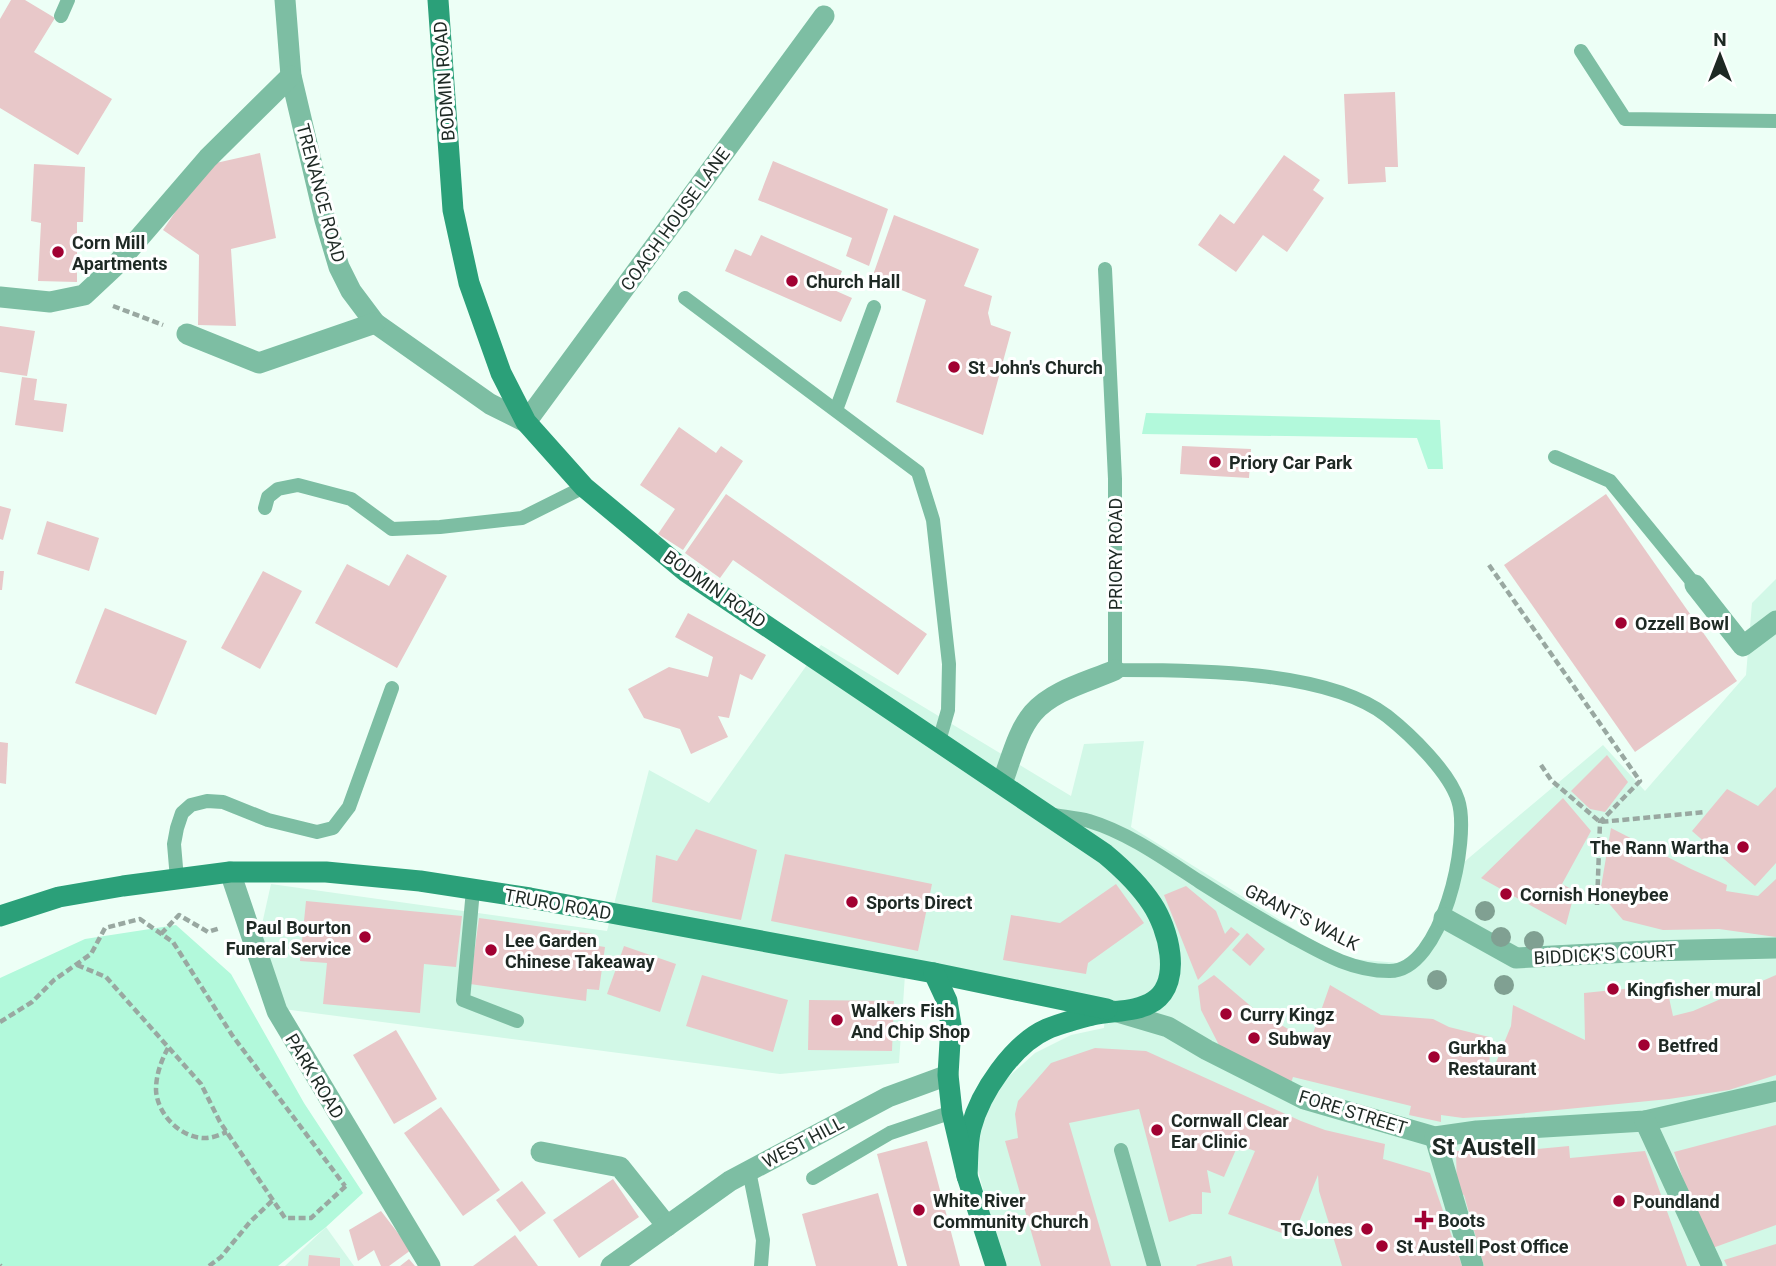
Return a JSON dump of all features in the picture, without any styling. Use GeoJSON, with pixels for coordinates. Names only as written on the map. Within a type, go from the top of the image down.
{"type":"FeatureCollection","features":[{"type":"Feature","properties":{"kind":"main road","name":"BODMIN ROAD"},"geometry":{"type":"LineString","coordinates":[[438,0],[456,222],[468,284],[501,373],[526,422],[584,487],[685,571],[1002,783],[1124,869],[1153,905],[1164,928],[1170,967],[1163,994],[1151,1003],[1136,1009],[1112,1010]]}},
{"type":"Feature","properties":{"kind":"main road","name":"TRURO ROAD"},"geometry":{"type":"LineString","coordinates":[[0,916],[59,897],[177,879],[230,872],[326,872],[420,881],[473,890],[934,973],[1112,1010]]}},
{"type":"Feature","properties":{"kind":"main road"},"geometry":{"type":"LineString","coordinates":[[934,973],[947,1001],[951,1025],[948,1075],[952,1112],[967,1175],[996,1266]]}},
{"type":"Feature","properties":{"kind":"main road"},"geometry":{"type":"LineString","coordinates":[[967,1175],[971,1128],[985,1096],[1001,1070],[1022,1045],[1045,1030],[1112,1010]]}},
{"type":"Feature","properties":{"kind":"street","name":"TRENANCE ROAD"},"geometry":{"type":"LineString","coordinates":[[285,0],[291,76],[325,220],[339,267],[351,291],[375,323],[490,404],[526,422]]}},
{"type":"Feature","properties":{"kind":"street","name":"COACH HOUSE LANE"},"geometry":{"type":"LineString","coordinates":[[526,422],[824,16]]}},
{"type":"Feature","properties":{"kind":"street"},"geometry":{"type":"LineString","coordinates":[[0,297],[50,302],[84,295],[115,265],[208,158],[291,76]]}},
{"type":"Feature","properties":{"kind":"street"},"geometry":{"type":"LineString","coordinates":[[187,334],[259,363],[375,323]]}},
{"type":"Feature","properties":{"kind":"street"},"geometry":{"type":"LineString","coordinates":[[1695,585],[1743,646],[1776,621]]}},
{"type":"Feature","properties":{"kind":"street"},"geometry":{"type":"LineString","coordinates":[[1002,783],[1020,735],[1032,714],[1048,700],[1115,670]]}},
{"type":"Feature","properties":{"kind":"street","name":"PARK ROAD"},"geometry":{"type":"LineString","coordinates":[[230,872],[277,1011],[430,1266]]}},
{"type":"Feature","properties":{"kind":"street","name":"BIDDICK'S COURT"},"geometry":{"type":"LineString","coordinates":[[1444,918],[1516,958],[1776,948]]}},
{"type":"Feature","properties":{"kind":"street","name":"FORE STREET"},"geometry":{"type":"LineString","coordinates":[[1112,1010],[1168,1027],[1207,1050],[1304,1098],[1435,1137],[1505,1129],[1645,1121],[1776,1091]]}},
{"type":"Feature","properties":{"kind":"street","name":"WEST HILL"},"geometry":{"type":"LineString","coordinates":[[611,1266],[730,1181],[888,1097],[948,1075]]}},
{"type":"Feature","properties":{"kind":"street"},"geometry":{"type":"LineString","coordinates":[[1645,1121],[1712,1266]]}},
{"type":"Feature","properties":{"kind":"street"},"geometry":{"type":"LineString","coordinates":[[1435,1137],[1474,1266]]}},
{"type":"Feature","properties":{"kind":"street"},"geometry":{"type":"LineString","coordinates":[[541,1152],[620,1167],[667,1226]]}},
{"type":"Feature","properties":{"kind":"lane"},"geometry":{"type":"LineString","coordinates":[[61,16],[68,0]]}},
{"type":"Feature","properties":{"kind":"lane"},"geometry":{"type":"LineString","coordinates":[[1581,51],[1625,119],[1776,121]]}},
{"type":"Feature","properties":{"kind":"lane","name":"PRIORY ROAD"},"geometry":{"type":"LineString","coordinates":[[1105,269],[1115,479],[1115,670]]}},
{"type":"Feature","properties":{"kind":"lane"},"geometry":{"type":"LineString","coordinates":[[685,298],[918,472],[933,520],[949,664],[948,709],[939,741]]}},
{"type":"Feature","properties":{"kind":"lane"},"geometry":{"type":"LineString","coordinates":[[836,410],[874,307]]}},
{"type":"Feature","properties":{"kind":"lane"},"geometry":{"type":"LineString","coordinates":[[1555,457],[1610,481],[1695,585]]}},
{"type":"Feature","properties":{"kind":"lane"},"geometry":{"type":"LineString","coordinates":[[265,508],[268,497],[278,489],[298,485],[351,499],[392,529],[440,527],[522,518],[584,487]]}},
{"type":"Feature","properties":{"kind":"lane","name":"GRANT'S WALK"},"geometry":{"type":"LineString","coordinates":[[1047,814],[1089,821],[1138,843],[1274,927],[1335,960],[1364,969],[1392,972],[1410,964],[1430,942],[1444,918],[1457,868],[1462,822],[1458,801],[1449,781],[1438,766],[1386,715],[1349,696],[1303,682],[1255,675],[1115,670]]}},
{"type":"Feature","properties":{"kind":"lane"},"geometry":{"type":"LineString","coordinates":[[177,879],[174,844],[177,828],[182,813],[191,805],[207,801],[223,802],[268,820],[317,832],[333,828],[349,807],[392,688]]}},
{"type":"Feature","properties":{"kind":"lane"},"geometry":{"type":"LineString","coordinates":[[473,890],[463,1000],[517,1021]]}},
{"type":"Feature","properties":{"kind":"lane"},"geometry":{"type":"LineString","coordinates":[[813,1178],[890,1133],[952,1112]]}},
{"type":"Feature","properties":{"kind":"lane"},"geometry":{"type":"LineString","coordinates":[[1121,1150],[1154,1266]]}},
{"type":"Feature","properties":{"kind":"lane"},"geometry":{"type":"LineString","coordinates":[[749,1171],[763,1240],[761,1266]]}},
{"type":"Feature","properties":{"kind":"path"},"geometry":{"type":"LineString","coordinates":[[84,295],[187,334]]}},
{"type":"Feature","properties":{"kind":"path"},"geometry":{"type":"LineString","coordinates":[[1489,565],[1640,781],[1600,822],[1597,905]]}},
{"type":"Feature","properties":{"kind":"path"},"geometry":{"type":"LineString","coordinates":[[1541,765],[1551,780],[1600,822],[1706,812]]}},
{"type":"Feature","properties":{"kind":"path"},"geometry":{"type":"LineString","coordinates":[[161,934],[179,915],[208,932],[246,919]]}},
{"type":"Feature","properties":{"kind":"path"},"geometry":{"type":"LineString","coordinates":[[0,1022],[32,1002],[54,980],[91,954],[105,928],[139,919],[173,942],[232,1035],[345,1186]]}},
{"type":"Feature","properties":{"kind":"path"},"geometry":{"type":"LineString","coordinates":[[76,965],[106,977],[201,1084],[227,1132],[285,1218],[311,1218],[345,1186],[371,1170]]}},
{"type":"Feature","properties":{"kind":"path"},"geometry":{"type":"LineString","coordinates":[[168,1048],[160,1064],[156,1092],[167,1119],[187,1135],[206,1138],[227,1132]]}},
{"type":"Feature","properties":{"kind":"path"},"geometry":{"type":"LineString","coordinates":[[209,1266],[221,1257],[250,1222],[273,1200]]}},
{"type":"Feature","properties":{"kind":"shaded area"},"geometry":{"type":"Polygon","coordinates":[[[1776,579],[1776,1266],[1003,1266],[978,1170],[975,1143],[986,1111],[1004,1081],[1035,1053],[1071,1035],[1104,1028],[1106,1001],[906,960],[899,1063],[780,1074],[283,1009],[260,933],[271,884],[607,931],[649,770],[709,803],[821,645],[1071,796],[1084,744],[1144,741],[1131,827],[1341,958],[1410,964],[1444,918],[1457,868],[1603,745],[1645,791],[1746,675],[1752,603],[1776,579]]]}},
{"type":"Feature","properties":{"kind":"shaded area"},"geometry":{"type":"Polygon","coordinates":[[[326,1227],[354,1266],[285,1266],[326,1227]]]}},
{"type":"Feature","properties":{"kind":"green space"},"geometry":{"type":"Polygon","coordinates":[[[1146,413],[1440,420],[1443,469],[1428,469],[1417,438],[1142,434],[1146,413]]]}},
{"type":"Feature","properties":{"kind":"green space"},"geometry":{"type":"Polygon","coordinates":[[[176,925],[231,974],[304,1103],[363,1193],[278,1266],[0,1266],[0,978],[85,939],[176,925]]]}},
{"type":"Feature","properties":{"kind":"building"},"geometry":{"type":"Polygon","coordinates":[[[11,0],[25,0],[55,18],[34,52],[112,99],[78,155],[0,108],[0,19],[11,0]]]}},
{"type":"Feature","properties":{"kind":"building"},"geometry":{"type":"Polygon","coordinates":[[[1395,92],[1398,167],[1385,167],[1386,182],[1348,184],[1344,94],[1395,92]]]}},
{"type":"Feature","properties":{"kind":"building"},"geometry":{"type":"Polygon","coordinates":[[[260,153],[276,238],[231,249],[236,326],[198,325],[199,255],[163,230],[207,165],[260,153]]]}},
{"type":"Feature","properties":{"kind":"building"},"geometry":{"type":"Polygon","coordinates":[[[1284,155],[1320,180],[1313,190],[1324,198],[1287,252],[1263,235],[1236,272],[1198,245],[1220,214],[1234,224],[1284,155]]]}},
{"type":"Feature","properties":{"kind":"building"},"geometry":{"type":"Polygon","coordinates":[[[773,161],[888,209],[869,266],[846,256],[852,238],[758,200],[773,161]]]}},
{"type":"Feature","properties":{"kind":"building","name":"Corn Mill Apartments"},"geometry":{"type":"Polygon","coordinates":[[[34,164],[85,167],[83,222],[77,222],[77,282],[38,281],[41,223],[31,221],[34,164]]]}},
{"type":"Feature","properties":{"kind":"building","name":"St John's Church"},"geometry":{"type":"Polygon","coordinates":[[[894,215],[979,249],[964,286],[992,296],[988,313],[991,325],[1011,332],[983,435],[896,402],[926,300],[872,278],[894,215]]]}},
{"type":"Feature","properties":{"kind":"building","name":"Church Hall"},"geometry":{"type":"Polygon","coordinates":[[[761,235],[842,271],[834,290],[852,298],[841,322],[725,271],[735,249],[751,256],[761,235]]]}},
{"type":"Feature","properties":{"kind":"building"},"geometry":{"type":"Polygon","coordinates":[[[0,326],[35,331],[27,376],[0,372],[0,326]]]}},
{"type":"Feature","properties":{"kind":"building"},"geometry":{"type":"Polygon","coordinates":[[[22,377],[37,379],[34,400],[67,404],[63,432],[15,425],[22,377]]]}},
{"type":"Feature","properties":{"kind":"building"},"geometry":{"type":"Polygon","coordinates":[[[679,427],[716,453],[721,446],[743,461],[683,550],[658,534],[675,509],[640,485],[679,427]]]}},
{"type":"Feature","properties":{"kind":"building","name":"Priory Car Park"},"geometry":{"type":"Polygon","coordinates":[[[1182,446],[1251,449],[1249,478],[1180,474],[1182,446]]]}},
{"type":"Feature","properties":{"kind":"building"},"geometry":{"type":"Polygon","coordinates":[[[726,494],[927,634],[898,675],[733,560],[720,578],[685,553],[726,494]]]}},
{"type":"Feature","properties":{"kind":"building","name":"Ozzell Bowl"},"geometry":{"type":"Polygon","coordinates":[[[1606,494],[1737,681],[1635,752],[1504,565],[1606,494]]]}},
{"type":"Feature","properties":{"kind":"building"},"geometry":{"type":"Polygon","coordinates":[[[0,506],[11,509],[3,540],[0,539],[0,506]]]}},
{"type":"Feature","properties":{"kind":"building"},"geometry":{"type":"Polygon","coordinates":[[[47,521],[99,538],[89,571],[37,554],[47,521]]]}},
{"type":"Feature","properties":{"kind":"building"},"geometry":{"type":"Polygon","coordinates":[[[407,554],[447,576],[397,668],[315,623],[347,564],[389,586],[407,554]]]}},
{"type":"Feature","properties":{"kind":"building"},"geometry":{"type":"Polygon","coordinates":[[[0,571],[4,571],[2,590],[0,590],[0,571]]]}},
{"type":"Feature","properties":{"kind":"building"},"geometry":{"type":"Polygon","coordinates":[[[263,571],[302,591],[260,669],[221,648],[263,571]]]}},
{"type":"Feature","properties":{"kind":"building"},"geometry":{"type":"Polygon","coordinates":[[[105,608],[187,641],[156,715],[75,683],[105,608]]]}},
{"type":"Feature","properties":{"kind":"building"},"geometry":{"type":"Polygon","coordinates":[[[688,613],[766,655],[752,680],[740,674],[729,718],[718,716],[728,737],[691,754],[680,729],[644,718],[628,689],[669,667],[708,677],[713,657],[675,637],[688,613]]]}},
{"type":"Feature","properties":{"kind":"building"},"geometry":{"type":"Polygon","coordinates":[[[0,742],[8,743],[6,784],[0,783],[0,742]]]}},
{"type":"Feature","properties":{"kind":"building"},"geometry":{"type":"Polygon","coordinates":[[[1607,755],[1628,782],[1605,812],[1590,809],[1571,791],[1607,755]]]}},
{"type":"Feature","properties":{"kind":"building","name":"The Rann Wartha"},"geometry":{"type":"Polygon","coordinates":[[[1776,787],[1776,863],[1755,886],[1692,831],[1727,789],[1758,806],[1776,787]]]}},
{"type":"Feature","properties":{"kind":"building"},"geometry":{"type":"Polygon","coordinates":[[[1563,798],[1591,831],[1562,884],[1575,891],[1566,925],[1481,878],[1563,798]]]}},
{"type":"Feature","properties":{"kind":"building"},"geometry":{"type":"Polygon","coordinates":[[[1611,828],[1727,885],[1726,891],[1758,896],[1776,879],[1776,937],[1719,929],[1663,930],[1623,920],[1600,893],[1611,828]]]}},
{"type":"Feature","properties":{"kind":"building"},"geometry":{"type":"Polygon","coordinates":[[[696,829],[757,850],[741,920],[652,902],[656,855],[677,861],[696,829]]]}},
{"type":"Feature","properties":{"kind":"building","name":"Sports Direct"},"geometry":{"type":"Polygon","coordinates":[[[785,854],[932,884],[918,951],[771,921],[785,854]]]}},
{"type":"Feature","properties":{"kind":"building"},"geometry":{"type":"Polygon","coordinates":[[[1116,884],[1144,923],[1088,963],[1086,974],[1003,960],[1011,915],[1060,923],[1116,884]]]}},
{"type":"Feature","properties":{"kind":"building"},"geometry":{"type":"Polygon","coordinates":[[[1186,886],[1216,911],[1225,934],[1231,927],[1240,934],[1198,980],[1164,895],[1186,886]]]}},
{"type":"Feature","properties":{"kind":"building","name":"Paul Bourton Funeral Service"},"geometry":{"type":"Polygon","coordinates":[[[306,901],[462,916],[456,967],[424,964],[420,1013],[323,1004],[327,963],[300,961],[306,901]]]}},
{"type":"Feature","properties":{"kind":"building"},"geometry":{"type":"Polygon","coordinates":[[[479,918],[593,934],[592,945],[605,947],[599,990],[587,989],[586,1001],[470,984],[479,918]]]}},
{"type":"Feature","properties":{"kind":"building"},"geometry":{"type":"Polygon","coordinates":[[[1247,933],[1265,949],[1250,966],[1232,950],[1247,933]]]}},
{"type":"Feature","properties":{"kind":"building"},"geometry":{"type":"Polygon","coordinates":[[[624,946],[676,964],[660,1012],[607,994],[624,946]]]}},
{"type":"Feature","properties":{"kind":"building"},"geometry":{"type":"Polygon","coordinates":[[[702,975],[788,1000],[773,1052],[686,1026],[702,975]]]}},
{"type":"Feature","properties":{"kind":"building"},"geometry":{"type":"Polygon","coordinates":[[[1214,975],[1253,1008],[1310,1042],[1330,985],[1381,1015],[1433,1019],[1449,1027],[1489,1037],[1490,1077],[1511,1026],[1513,1005],[1585,1040],[1584,993],[1653,986],[1668,993],[1673,1016],[1693,1011],[1776,975],[1776,1075],[1729,1090],[1669,1099],[1497,1116],[1463,1118],[1441,1115],[1441,1122],[1409,1115],[1411,1106],[1293,1077],[1291,1083],[1221,1049],[1201,1010],[1198,986],[1214,975]]]}},
{"type":"Feature","properties":{"kind":"building"},"geometry":{"type":"Polygon","coordinates":[[[809,1000],[894,1001],[892,1051],[808,1050],[809,1000]]]}},
{"type":"Feature","properties":{"kind":"building"},"geometry":{"type":"Polygon","coordinates":[[[396,1030],[437,1099],[394,1124],[353,1055],[396,1030]]]}},
{"type":"Feature","properties":{"kind":"building"},"geometry":{"type":"Polygon","coordinates":[[[1095,1048],[1146,1051],[1301,1121],[1325,1130],[1385,1144],[1383,1159],[1430,1173],[1462,1266],[1342,1266],[1319,1191],[1318,1175],[1293,1237],[1228,1214],[1255,1151],[1238,1145],[1224,1177],[1207,1170],[1211,1193],[1202,1192],[1202,1214],[1192,1214],[1169,1222],[1139,1109],[1069,1123],[1111,1266],[1041,1266],[1005,1141],[1018,1138],[1015,1114],[1018,1101],[1051,1063],[1095,1048]]]}},
{"type":"Feature","properties":{"kind":"building"},"geometry":{"type":"Polygon","coordinates":[[[441,1107],[500,1190],[463,1216],[404,1133],[441,1107]]]}},
{"type":"Feature","properties":{"kind":"building"},"geometry":{"type":"Polygon","coordinates":[[[1776,1125],[1776,1225],[1707,1250],[1674,1152],[1776,1125]]]}},
{"type":"Feature","properties":{"kind":"building","name":"White River Community Church"},"geometry":{"type":"Polygon","coordinates":[[[927,1141],[960,1266],[907,1266],[877,1154],[927,1141]]]}},
{"type":"Feature","properties":{"kind":"building"},"geometry":{"type":"Polygon","coordinates":[[[1569,1146],[1570,1158],[1645,1151],[1687,1266],[1484,1266],[1464,1195],[1457,1193],[1456,1151],[1516,1151],[1569,1146]]]}},
{"type":"Feature","properties":{"kind":"building"},"geometry":{"type":"Polygon","coordinates":[[[613,1179],[639,1217],[579,1258],[553,1220],[613,1179]]]}},
{"type":"Feature","properties":{"kind":"building"},"geometry":{"type":"Polygon","coordinates":[[[522,1181],[546,1213],[520,1232],[496,1200],[522,1181]]]}},
{"type":"Feature","properties":{"kind":"building","name":"White River Community Church"},"geometry":{"type":"Polygon","coordinates":[[[878,1193],[898,1266],[816,1266],[802,1214],[878,1193]]]}},
{"type":"Feature","properties":{"kind":"building"},"geometry":{"type":"Polygon","coordinates":[[[381,1211],[411,1250],[389,1266],[381,1266],[374,1250],[358,1261],[349,1230],[381,1211]]]}},
{"type":"Feature","properties":{"kind":"building"},"geometry":{"type":"Polygon","coordinates":[[[515,1235],[538,1266],[473,1266],[515,1235]]]}},
{"type":"Feature","properties":{"kind":"building"},"geometry":{"type":"Polygon","coordinates":[[[1776,1244],[1776,1266],[1727,1266],[1724,1260],[1776,1244]]]}},
{"type":"Feature","properties":{"kind":"building"},"geometry":{"type":"Polygon","coordinates":[[[309,1255],[340,1258],[340,1266],[308,1266],[309,1255]]]}},
{"type":"Feature","properties":{"kind":"building"},"geometry":{"type":"Polygon","coordinates":[[[1231,1256],[1233,1266],[1196,1265],[1231,1256]]]}},
{"type":"Feature","properties":{"kind":"building"},"geometry":{"type":"Polygon","coordinates":[[[409,1259],[415,1266],[400,1266],[409,1259]]]}},
{"type":"Feature","properties":{"kind":"place","name":"Corn Mill Apartments"},"geometry":{"type":"Point","coordinates":[58,252]}},
{"type":"Feature","properties":{"kind":"place","name":"Church Hall"},"geometry":{"type":"Point","coordinates":[792,281]}},
{"type":"Feature","properties":{"kind":"place","name":"St John's Church"},"geometry":{"type":"Point","coordinates":[954,367]}},
{"type":"Feature","properties":{"kind":"place","name":"Priory Car Park"},"geometry":{"type":"Point","coordinates":[1215,462]}},
{"type":"Feature","properties":{"kind":"place","name":"Ozzell Bowl"},"geometry":{"type":"Point","coordinates":[1621,623]}},
{"type":"Feature","properties":{"kind":"place","name":"The Rann Wartha"},"geometry":{"type":"Point","coordinates":[1743,847]}},
{"type":"Feature","properties":{"kind":"place","name":"Cornish Honeybee"},"geometry":{"type":"Point","coordinates":[1506,894]}},
{"type":"Feature","properties":{"kind":"place","name":"Sports Direct"},"geometry":{"type":"Point","coordinates":[852,902]}},
{"type":"Feature","properties":{"kind":"place","name":"Paul Bourton Funeral Service"},"geometry":{"type":"Point","coordinates":[365,937]}},
{"type":"Feature","properties":{"kind":"place","name":"Lee Garden Chinese Takeaway"},"geometry":{"type":"Point","coordinates":[491,950]}},
{"type":"Feature","properties":{"kind":"place","name":"Kingfisher mural"},"geometry":{"type":"Point","coordinates":[1613,989]}},
{"type":"Feature","properties":{"kind":"place","name":"Curry Kingz"},"geometry":{"type":"Point","coordinates":[1226,1014]}},
{"type":"Feature","properties":{"kind":"place","name":"Walkers Fish And Chip Shop"},"geometry":{"type":"Point","coordinates":[837,1020]}},
{"type":"Feature","properties":{"kind":"place","name":"Subway"},"geometry":{"type":"Point","coordinates":[1254,1038]}},
{"type":"Feature","properties":{"kind":"place","name":"Betfred"},"geometry":{"type":"Point","coordinates":[1644,1045]}},
{"type":"Feature","properties":{"kind":"place","name":"Gurkha Restaurant"},"geometry":{"type":"Point","coordinates":[1434,1057]}},
{"type":"Feature","properties":{"kind":"place","name":"Cornwall Clear Ear Clinic"},"geometry":{"type":"Point","coordinates":[1157,1130]}},
{"type":"Feature","properties":{"kind":"place","name":"Poundland"},"geometry":{"type":"Point","coordinates":[1619,1201]}},
{"type":"Feature","properties":{"kind":"place","name":"White River Community Church"},"geometry":{"type":"Point","coordinates":[919,1210]}},
{"type":"Feature","properties":{"kind":"place","name":"Boots"},"geometry":{"type":"Point","coordinates":[1424,1220]}},
{"type":"Feature","properties":{"kind":"place","name":"TGJones"},"geometry":{"type":"Point","coordinates":[1367,1229]}},
{"type":"Feature","properties":{"kind":"place","name":"St Austell Post Office"},"geometry":{"type":"Point","coordinates":[1382,1246]}},
{"type":"Feature","properties":{"kind":"district","name":"St Austell"},"geometry":{"type":"Point","coordinates":[1484,1147]}}]}
